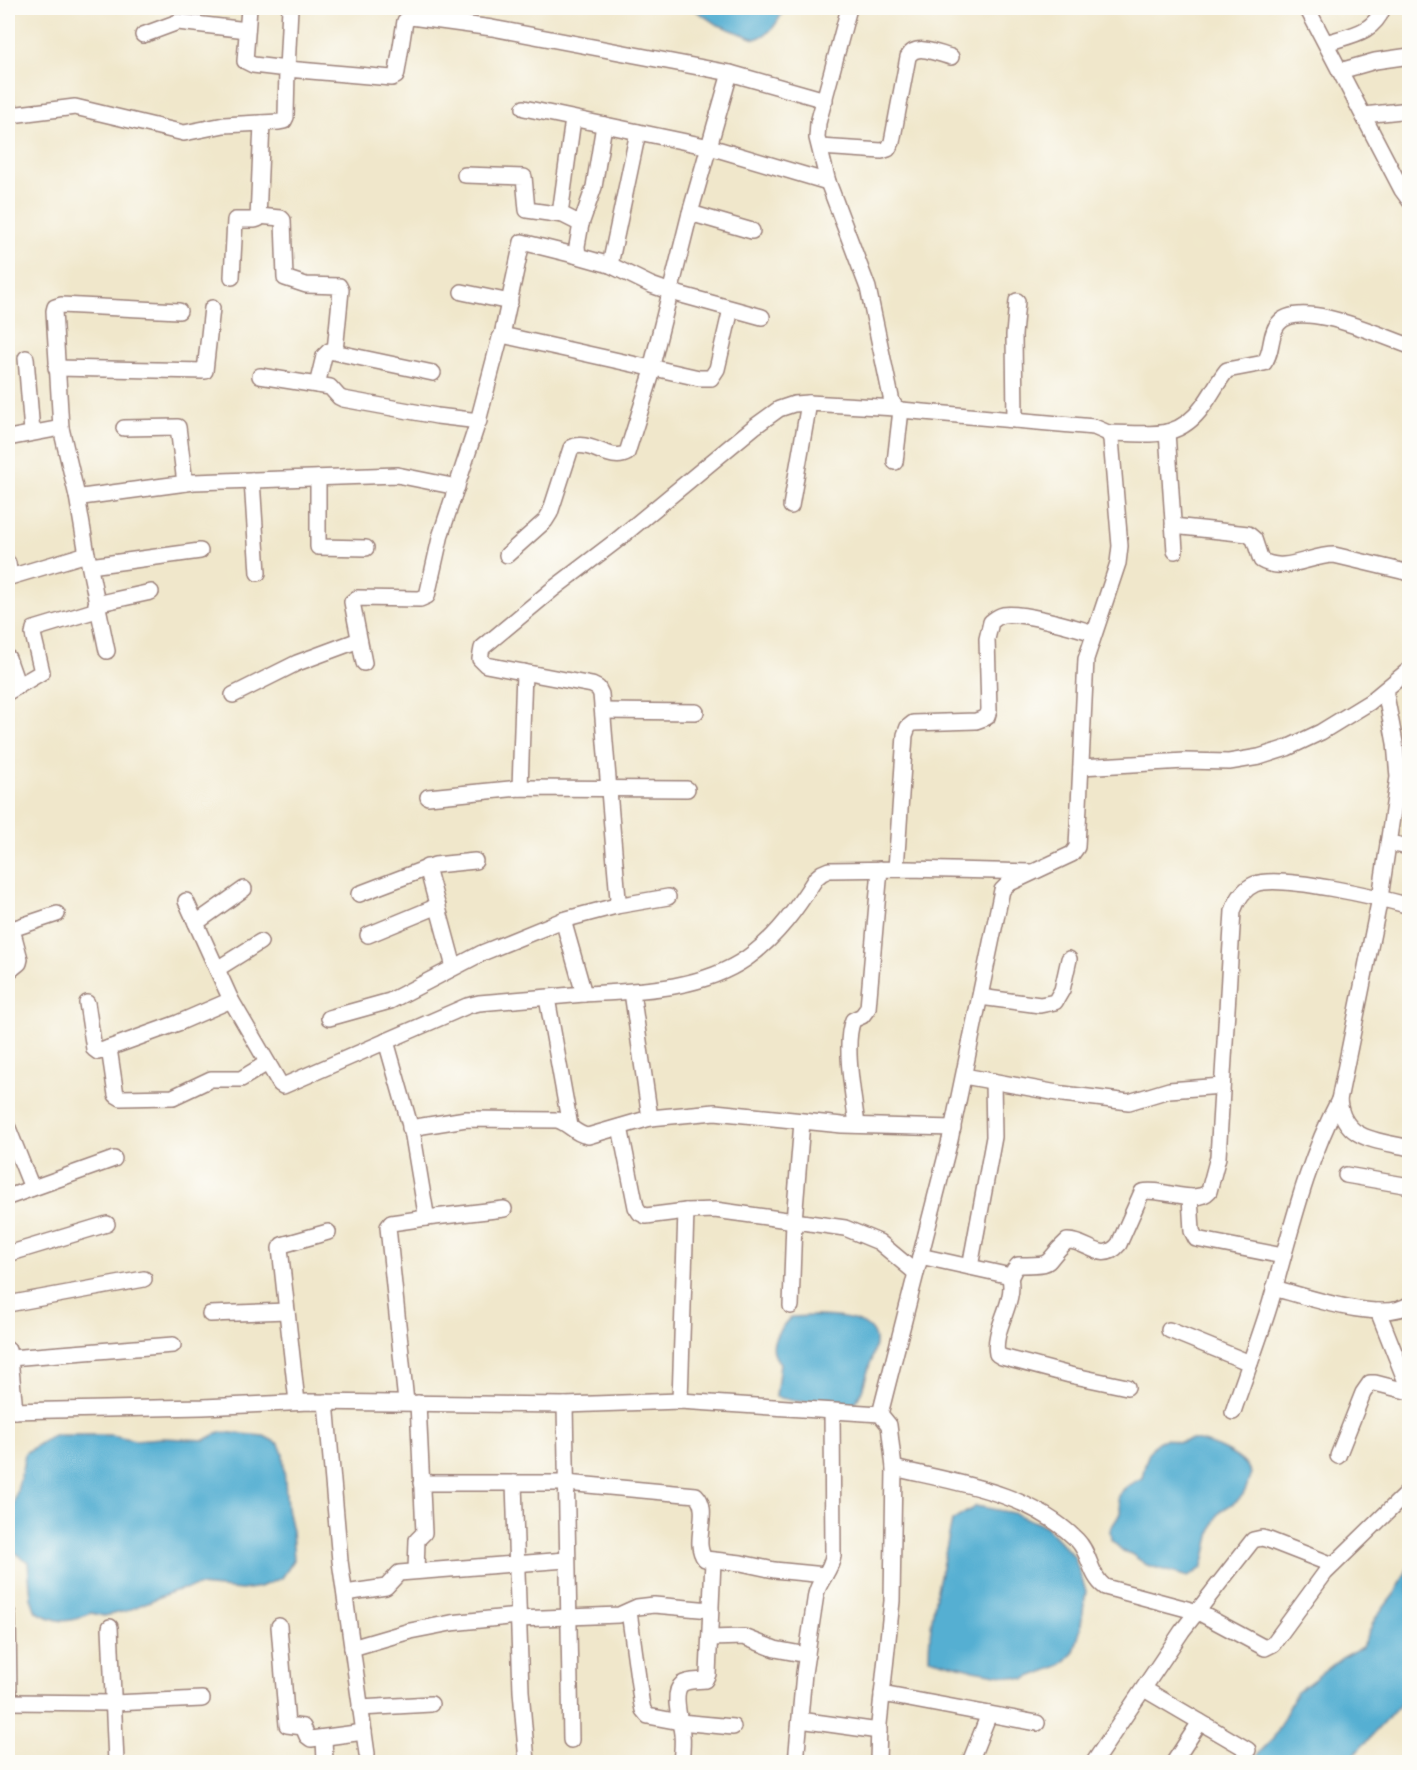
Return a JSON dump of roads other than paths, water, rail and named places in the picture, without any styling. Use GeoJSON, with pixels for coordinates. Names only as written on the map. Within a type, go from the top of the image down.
{"type":"FeatureCollection","features":[{"type":"Feature","properties":{"kind":"street"},"geometry":{"type":"LineString","coordinates":[[249,8],[246,61],[253,65],[392,78],[397,72],[408,12],[730,73],[825,100]]}},
{"type":"Feature","properties":{"kind":"street"},"geometry":{"type":"LineString","coordinates":[[8,113],[19,114],[75,107],[184,133],[224,125],[284,121],[290,8]]}},
{"type":"Feature","properties":{"kind":"street"},"geometry":{"type":"LineString","coordinates":[[849,8],[817,130],[828,182],[868,288],[892,402],[898,409],[896,462]]}},
{"type":"Feature","properties":{"kind":"street"},"geometry":{"type":"LineString","coordinates":[[1307,8],[1402,190],[1410,201]]}},
{"type":"Feature","properties":{"kind":"street"},"geometry":{"type":"LineString","coordinates":[[1326,43],[1372,26],[1383,8]]}},
{"type":"Feature","properties":{"kind":"street"},"geometry":{"type":"LineString","coordinates":[[143,35],[178,22],[247,30]]}},
{"type":"Feature","properties":{"kind":"street"},"geometry":{"type":"LineString","coordinates":[[820,147],[882,151],[888,149],[892,142],[911,51],[924,50],[951,57]]}},
{"type":"Feature","properties":{"kind":"street"},"geometry":{"type":"LineString","coordinates":[[1340,71],[1375,61],[1410,56]]}},
{"type":"Feature","properties":{"kind":"street"},"geometry":{"type":"LineString","coordinates":[[507,555],[545,521],[550,513],[571,448],[579,445],[619,456],[627,453],[652,367],[690,213],[730,73]]}},
{"type":"Feature","properties":{"kind":"street"},"geometry":{"type":"LineString","coordinates":[[524,108],[710,147],[828,182]]}},
{"type":"Feature","properties":{"kind":"street"},"geometry":{"type":"LineString","coordinates":[[1364,115],[1410,110]]}},
{"type":"Feature","properties":{"kind":"street"},"geometry":{"type":"LineString","coordinates":[[560,214],[573,119]]}},
{"type":"Feature","properties":{"kind":"street"},"geometry":{"type":"LineString","coordinates":[[232,277],[236,220],[257,220],[258,216],[262,123]]}},
{"type":"Feature","properties":{"kind":"street"},"geometry":{"type":"LineString","coordinates":[[578,256],[577,246],[581,224],[594,187],[604,125]]}},
{"type":"Feature","properties":{"kind":"street"},"geometry":{"type":"LineString","coordinates":[[610,265],[638,132]]}},
{"type":"Feature","properties":{"kind":"street"},"geometry":{"type":"LineString","coordinates":[[465,175],[524,177],[527,210],[560,214],[581,224]]}},
{"type":"Feature","properties":{"kind":"street"},"geometry":{"type":"LineString","coordinates":[[690,213],[752,231]]}},
{"type":"Feature","properties":{"kind":"street"},"geometry":{"type":"LineString","coordinates":[[258,216],[283,220],[285,278],[306,285],[339,286],[341,290],[335,351]]}},
{"type":"Feature","properties":{"kind":"street"},"geometry":{"type":"LineString","coordinates":[[364,663],[352,605],[354,600],[357,598],[420,599],[427,596],[441,534],[478,421],[502,335],[522,242],[610,265],[671,292],[762,317]]}},
{"type":"Feature","properties":{"kind":"street"},"geometry":{"type":"LineString","coordinates":[[462,292],[510,302]]}},
{"type":"Feature","properties":{"kind":"street"},"geometry":{"type":"LineString","coordinates":[[1015,420],[1014,335],[1017,301]]}},
{"type":"Feature","properties":{"kind":"street"},"geometry":{"type":"LineString","coordinates":[[107,651],[77,496],[61,428],[54,311],[61,305],[179,311]]}},
{"type":"Feature","properties":{"kind":"street"},"geometry":{"type":"LineString","coordinates":[[56,368],[205,371],[212,308]]}},
{"type":"Feature","properties":{"kind":"street"},"geometry":{"type":"LineString","coordinates":[[502,335],[699,378],[711,378],[717,369],[731,309]]}},
{"type":"Feature","properties":{"kind":"street"},"geometry":{"type":"LineString","coordinates":[[616,906],[618,900],[603,711],[598,688],[482,663],[480,659],[482,648],[779,409],[794,404],[809,404],[898,409],[1094,427],[1108,433],[1167,432],[1177,431],[1194,418],[1227,370],[1264,363],[1268,359],[1272,336],[1277,325],[1284,318],[1306,315],[1335,319],[1410,346]]}},
{"type":"Feature","properties":{"kind":"street"},"geometry":{"type":"LineString","coordinates":[[317,385],[326,352],[335,351],[433,373]]}},
{"type":"Feature","properties":{"kind":"street"},"geometry":{"type":"LineString","coordinates":[[26,358],[32,432]]}},
{"type":"Feature","properties":{"kind":"street"},"geometry":{"type":"LineString","coordinates":[[260,376],[330,387],[343,399],[478,421]]}},
{"type":"Feature","properties":{"kind":"street"},"geometry":{"type":"LineString","coordinates":[[791,506],[809,404]]}},
{"type":"Feature","properties":{"kind":"street"},"geometry":{"type":"LineString","coordinates":[[8,438],[61,428]]}},
{"type":"Feature","properties":{"kind":"street"},"geometry":{"type":"LineString","coordinates":[[124,428],[178,428],[185,483]]}},
{"type":"Feature","properties":{"kind":"street"},"geometry":{"type":"LineString","coordinates":[[1167,432],[1174,551]]}},
{"type":"Feature","properties":{"kind":"street"},"geometry":{"type":"LineString","coordinates":[[880,1414],[953,1128],[1002,890],[1008,884],[1072,854],[1077,847],[1086,659],[1120,553],[1111,439],[1108,433]]}},
{"type":"Feature","properties":{"kind":"street"},"geometry":{"type":"LineString","coordinates":[[77,496],[185,483],[397,476],[457,487]]}},
{"type":"Feature","properties":{"kind":"street"},"geometry":{"type":"LineString","coordinates":[[318,478],[318,547],[366,548]]}},
{"type":"Feature","properties":{"kind":"street"},"geometry":{"type":"LineString","coordinates":[[252,480],[258,573]]}},
{"type":"Feature","properties":{"kind":"street"},"geometry":{"type":"LineString","coordinates":[[1173,526],[1248,534],[1254,539],[1261,560],[1269,564],[1291,565],[1323,555],[1334,555],[1410,573]]}},
{"type":"Feature","properties":{"kind":"street"},"geometry":{"type":"LineString","coordinates":[[8,572],[88,560],[200,551]]}},
{"type":"Feature","properties":{"kind":"street"},"geometry":{"type":"LineString","coordinates":[[8,658],[13,689],[42,672],[33,634],[34,628],[151,592]]}},
{"type":"Feature","properties":{"kind":"street"},"geometry":{"type":"LineString","coordinates":[[896,869],[905,735],[908,727],[913,723],[976,721],[987,717],[989,710],[987,639],[991,622],[1003,615],[1015,615],[1094,633]]}},
{"type":"Feature","properties":{"kind":"street"},"geometry":{"type":"LineString","coordinates":[[233,695],[297,663],[359,640]]}},
{"type":"Feature","properties":{"kind":"street"},"geometry":{"type":"LineString","coordinates":[[1081,767],[1185,761],[1228,762],[1259,757],[1287,748],[1321,732],[1370,702],[1410,669]]}},
{"type":"Feature","properties":{"kind":"street"},"geometry":{"type":"LineString","coordinates":[[520,788],[524,672]]}},
{"type":"Feature","properties":{"kind":"street"},"geometry":{"type":"LineString","coordinates":[[1233,1412],[1274,1288],[1294,1213],[1319,1143],[1339,1100],[1380,898],[1403,749],[1385,690]]}},
{"type":"Feature","properties":{"kind":"street"},"geometry":{"type":"LineString","coordinates":[[603,711],[696,712]]}},
{"type":"Feature","properties":{"kind":"street"},"geometry":{"type":"LineString","coordinates":[[428,797],[520,788],[687,789]]}},
{"type":"Feature","properties":{"kind":"street"},"geometry":{"type":"LineString","coordinates":[[1388,843],[1410,847]]}},
{"type":"Feature","properties":{"kind":"street"},"geometry":{"type":"LineString","coordinates":[[359,894],[427,867],[475,861]]}},
{"type":"Feature","properties":{"kind":"street"},"geometry":{"type":"LineString","coordinates":[[427,867],[454,967]]}},
{"type":"Feature","properties":{"kind":"street"},"geometry":{"type":"LineString","coordinates":[[186,901],[231,1000],[283,1086],[467,1006],[584,994],[632,992],[701,979],[726,970],[748,957],[786,922],[816,878],[822,873],[842,869],[1034,872]]}},
{"type":"Feature","properties":{"kind":"street"},"geometry":{"type":"LineString","coordinates":[[857,1125],[850,1069],[850,1032],[854,1020],[868,1008],[880,869]]}},
{"type":"Feature","properties":{"kind":"street"},"geometry":{"type":"LineString","coordinates":[[1127,1387],[1060,1372],[997,1354],[997,1342],[1010,1289],[1010,1278],[1014,1270],[1018,1265],[1043,1266],[1048,1264],[1067,1241],[1073,1241],[1100,1252],[1106,1253],[1113,1250],[1119,1244],[1142,1192],[1155,1191],[1190,1197],[1206,1195],[1217,1167],[1233,911],[1237,900],[1247,888],[1257,883],[1281,881],[1380,898],[1410,906]]}},
{"type":"Feature","properties":{"kind":"street"},"geometry":{"type":"LineString","coordinates":[[196,924],[244,889]]}},
{"type":"Feature","properties":{"kind":"street"},"geometry":{"type":"LineString","coordinates":[[329,1018],[390,1000],[482,952],[563,920],[616,906],[668,897]]}},
{"type":"Feature","properties":{"kind":"street"},"geometry":{"type":"LineString","coordinates":[[368,934],[438,906]]}},
{"type":"Feature","properties":{"kind":"street"},"geometry":{"type":"LineString","coordinates":[[8,972],[19,963],[20,959],[12,929],[57,914]]}},
{"type":"Feature","properties":{"kind":"street"},"geometry":{"type":"LineString","coordinates":[[563,920],[584,994]]}},
{"type":"Feature","properties":{"kind":"street"},"geometry":{"type":"LineString","coordinates":[[217,969],[260,942]]}},
{"type":"Feature","properties":{"kind":"street"},"geometry":{"type":"LineString","coordinates":[[980,997],[1040,1005],[1055,1002],[1062,990],[1069,959]]}},
{"type":"Feature","properties":{"kind":"street"},"geometry":{"type":"LineString","coordinates":[[632,992],[650,1118]]}},
{"type":"Feature","properties":{"kind":"street"},"geometry":{"type":"LineString","coordinates":[[547,998],[570,1126]]}},
{"type":"Feature","properties":{"kind":"street"},"geometry":{"type":"LineString","coordinates":[[87,1004],[94,1049],[98,1052],[178,1023],[231,1000]]}},
{"type":"Feature","properties":{"kind":"street"},"geometry":{"type":"LineString","coordinates":[[386,1041],[410,1128],[426,1218]]}},
{"type":"Feature","properties":{"kind":"street"},"geometry":{"type":"LineString","coordinates":[[109,1048],[116,1095],[121,1098],[173,1096],[211,1079],[241,1079],[267,1063]]}},
{"type":"Feature","properties":{"kind":"street"},"geometry":{"type":"LineString","coordinates":[[964,1076],[1063,1094],[1129,1102],[1169,1090],[1222,1086]]}},
{"type":"Feature","properties":{"kind":"street"},"geometry":{"type":"LineString","coordinates":[[970,1267],[994,1137],[993,1081]]}},
{"type":"Feature","properties":{"kind":"street"},"geometry":{"type":"LineString","coordinates":[[1339,1100],[1341,1113],[1355,1133],[1410,1148]]}},
{"type":"Feature","properties":{"kind":"street"},"geometry":{"type":"LineString","coordinates":[[410,1128],[475,1119],[557,1120],[570,1126],[582,1136],[588,1136],[650,1118],[715,1112],[802,1122],[953,1128]]}},
{"type":"Feature","properties":{"kind":"street"},"geometry":{"type":"LineString","coordinates":[[791,1306],[794,1221],[802,1122]]}},
{"type":"Feature","properties":{"kind":"street"},"geometry":{"type":"LineString","coordinates":[[620,1127],[636,1207],[640,1214],[646,1216],[715,1210],[845,1228],[885,1246],[916,1273]]}},
{"type":"Feature","properties":{"kind":"street"},"geometry":{"type":"LineString","coordinates":[[8,1128],[32,1188]]}},
{"type":"Feature","properties":{"kind":"street"},"geometry":{"type":"LineString","coordinates":[[8,1197],[114,1159]]}},
{"type":"Feature","properties":{"kind":"street"},"geometry":{"type":"LineString","coordinates":[[1346,1175],[1410,1185]]}},
{"type":"Feature","properties":{"kind":"street"},"geometry":{"type":"LineString","coordinates":[[1190,1197],[1192,1231],[1196,1239],[1283,1256]]}},
{"type":"Feature","properties":{"kind":"street"},"geometry":{"type":"LineString","coordinates":[[416,1571],[417,1540],[423,1533],[421,1483],[388,1227],[392,1223],[504,1209]]}},
{"type":"Feature","properties":{"kind":"street"},"geometry":{"type":"LineString","coordinates":[[680,1401],[686,1211]]}},
{"type":"Feature","properties":{"kind":"street"},"geometry":{"type":"LineString","coordinates":[[8,1254],[107,1224]]}},
{"type":"Feature","properties":{"kind":"street"},"geometry":{"type":"LineString","coordinates":[[297,1402],[280,1248],[282,1245],[328,1232]]}},
{"type":"Feature","properties":{"kind":"street"},"geometry":{"type":"LineString","coordinates":[[920,1256],[1010,1278]]}},
{"type":"Feature","properties":{"kind":"street"},"geometry":{"type":"LineString","coordinates":[[8,1304],[144,1279]]}},
{"type":"Feature","properties":{"kind":"street"},"geometry":{"type":"LineString","coordinates":[[1274,1288],[1362,1310],[1403,1309],[1410,1304]]}},
{"type":"Feature","properties":{"kind":"street"},"geometry":{"type":"LineString","coordinates":[[210,1314],[287,1311]]}},
{"type":"Feature","properties":{"kind":"street"},"geometry":{"type":"LineString","coordinates":[[1378,1311],[1410,1392]]}},
{"type":"Feature","properties":{"kind":"street"},"geometry":{"type":"LineString","coordinates":[[1169,1330],[1250,1363]]}},
{"type":"Feature","properties":{"kind":"street"},"geometry":{"type":"LineString","coordinates":[[173,1345],[9,1354],[11,1411],[203,1407],[297,1402],[565,1405],[680,1401],[880,1414],[889,1425],[894,1468],[892,1601],[882,1694],[878,1762]]}},
{"type":"Feature","properties":{"kind":"street"},"geometry":{"type":"LineString","coordinates":[[1338,1456],[1363,1393],[1370,1383],[1410,1392]]}},
{"type":"Feature","properties":{"kind":"street"},"geometry":{"type":"LineString","coordinates":[[326,1402],[345,1593],[367,1754]]}},
{"type":"Feature","properties":{"kind":"street"},"geometry":{"type":"LineString","coordinates":[[565,1405],[571,1740]]}},
{"type":"Feature","properties":{"kind":"street"},"geometry":{"type":"LineString","coordinates":[[796,1762],[807,1655],[817,1588],[832,1563],[833,1556],[832,1411]]}},
{"type":"Feature","properties":{"kind":"street"},"geometry":{"type":"LineString","coordinates":[[894,1468],[972,1486],[1025,1503],[1051,1517],[1078,1541],[1085,1550],[1096,1581],[1105,1587],[1198,1612],[1260,1647],[1269,1647],[1333,1565],[1410,1490]]}},
{"type":"Feature","properties":{"kind":"street"},"geometry":{"type":"LineString","coordinates":[[421,1483],[566,1483],[696,1495],[702,1504],[702,1556],[705,1559],[825,1575]]}},
{"type":"Feature","properties":{"kind":"street"},"geometry":{"type":"LineString","coordinates":[[514,1483],[522,1712],[527,1762]]}},
{"type":"Feature","properties":{"kind":"street"},"geometry":{"type":"LineString","coordinates":[[1094,1762],[1182,1631],[1249,1544],[1256,1539],[1269,1540],[1333,1565]]}},
{"type":"Feature","properties":{"kind":"street"},"geometry":{"type":"LineString","coordinates":[[345,1593],[386,1587],[395,1575],[416,1571],[566,1560]]}},
{"type":"Feature","properties":{"kind":"street"},"geometry":{"type":"LineString","coordinates":[[681,1762],[682,1732],[677,1709],[679,1689],[686,1682],[703,1681],[707,1678],[713,1561]]}},
{"type":"Feature","properties":{"kind":"street"},"geometry":{"type":"LineString","coordinates":[[352,1648],[440,1625],[518,1618],[568,1619],[619,1615],[637,1607],[654,1605],[711,1610]]}},
{"type":"Feature","properties":{"kind":"street"},"geometry":{"type":"LineString","coordinates":[[629,1611],[643,1710],[648,1716],[680,1722],[733,1727]]}},
{"type":"Feature","properties":{"kind":"street"},"geometry":{"type":"LineString","coordinates":[[8,1614],[8,1702],[114,1703],[202,1699]]}},
{"type":"Feature","properties":{"kind":"street"},"geometry":{"type":"LineString","coordinates":[[279,1626],[286,1723],[289,1726],[303,1727],[308,1738],[364,1732]]}},
{"type":"Feature","properties":{"kind":"street"},"geometry":{"type":"LineString","coordinates":[[110,1627],[116,1762]]}},
{"type":"Feature","properties":{"kind":"street"},"geometry":{"type":"LineString","coordinates":[[710,1638],[744,1637],[775,1649],[807,1655]]}},
{"type":"Feature","properties":{"kind":"street"},"geometry":{"type":"LineString","coordinates":[[1144,1689],[1248,1750]]}},
{"type":"Feature","properties":{"kind":"street"},"geometry":{"type":"LineString","coordinates":[[882,1694],[1037,1724]]}},
{"type":"Feature","properties":{"kind":"street"},"geometry":{"type":"LineString","coordinates":[[360,1708],[431,1704]]}},
{"type":"Feature","properties":{"kind":"street"},"geometry":{"type":"LineString","coordinates":[[970,1762],[989,1714]]}},
{"type":"Feature","properties":{"kind":"street"},"geometry":{"type":"LineString","coordinates":[[800,1720],[879,1731]]}},
{"type":"Feature","properties":{"kind":"street"},"geometry":{"type":"LineString","coordinates":[[1174,1762],[1200,1722]]}},
{"type":"Feature","properties":{"kind":"street"},"geometry":{"type":"LineString","coordinates":[[324,1738],[325,1762]]}},
{"type":"Feature","properties":{"kind":"water"},"geometry":{"type":"Polygon","coordinates":[[[692,8],[784,8],[773,27],[755,39],[716,24],[692,8]]]}},
{"type":"Feature","properties":{"kind":"water"},"geometry":{"type":"Polygon","coordinates":[[[791,1317],[849,1319],[872,1331],[875,1339],[874,1353],[863,1388],[853,1406],[776,1397],[780,1363],[774,1351],[775,1339],[791,1317]]]}},
{"type":"Feature","properties":{"kind":"water"},"geometry":{"type":"Polygon","coordinates":[[[220,1432],[264,1436],[279,1444],[283,1454],[294,1560],[282,1578],[260,1587],[242,1590],[198,1586],[174,1591],[126,1611],[104,1616],[91,1613],[63,1621],[36,1612],[31,1598],[28,1562],[8,1547],[10,1523],[25,1453],[53,1435],[112,1435],[135,1440],[162,1438],[205,1440],[220,1432]]]}},
{"type":"Feature","properties":{"kind":"water"},"geometry":{"type":"Polygon","coordinates":[[[1165,1439],[1179,1442],[1194,1440],[1218,1447],[1242,1461],[1251,1473],[1242,1496],[1221,1512],[1216,1519],[1202,1568],[1188,1577],[1147,1565],[1123,1551],[1111,1540],[1110,1530],[1120,1512],[1117,1498],[1119,1494],[1142,1478],[1151,1449],[1165,1439]]]}},
{"type":"Feature","properties":{"kind":"water"},"geometry":{"type":"Polygon","coordinates":[[[976,1506],[1013,1513],[1045,1526],[1074,1557],[1086,1591],[1080,1631],[1074,1652],[1061,1665],[1025,1679],[974,1670],[929,1658],[934,1606],[952,1521],[976,1506]]]}},
{"type":"Feature","properties":{"kind":"water"},"geometry":{"type":"Polygon","coordinates":[[[1409,1566],[1409,1685],[1406,1696],[1398,1707],[1355,1754],[1341,1762],[1250,1762],[1273,1739],[1296,1693],[1342,1658],[1362,1647],[1375,1619],[1395,1593],[1409,1566]]]}}]}
